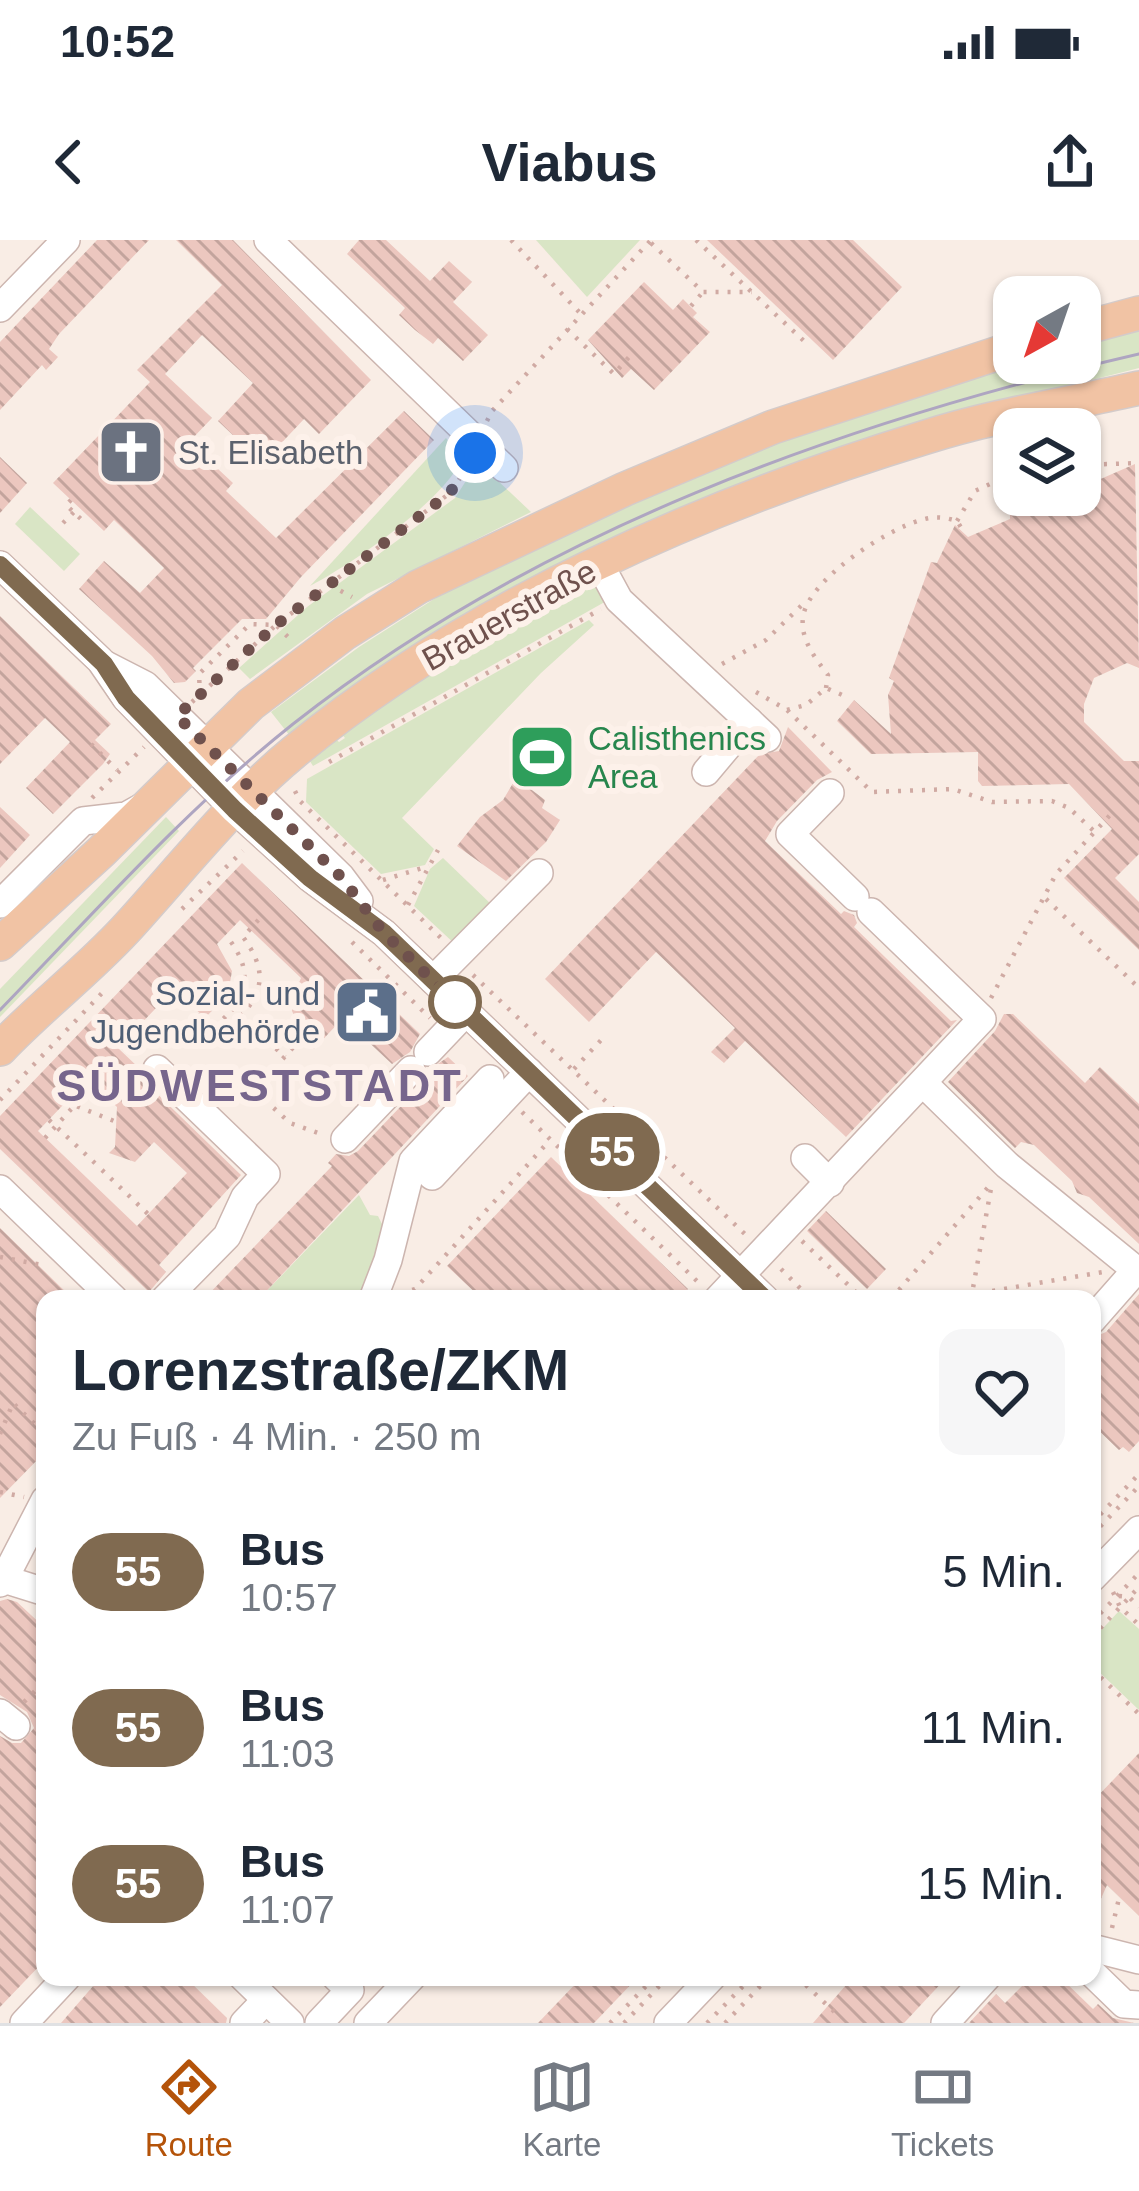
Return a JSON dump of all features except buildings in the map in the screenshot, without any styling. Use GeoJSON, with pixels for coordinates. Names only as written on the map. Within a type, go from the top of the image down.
{"type":"FeatureCollection","features":[{"type":"Feature","properties":{"kind":"main road"},"geometry":{"type":"LineString","coordinates":[[1101,323],[1139,313]]}},
{"type":"Feature","properties":{"kind":"main road","name":"Brauerstraße"},"geometry":{"type":"LineString","coordinates":[[0,944],[251,704],[345,633],[438,578],[668,470],[773,427],[993,355]]}},
{"type":"Feature","properties":{"kind":"main road","name":"Brauerstraße"},"geometry":{"type":"LineString","coordinates":[[0,1049],[122,934],[291,755],[374,691],[469,634],[600,565],[782,485],[930,435],[1139,388]]}},
{"type":"Feature","properties":{"kind":"street"},"geometry":{"type":"LineString","coordinates":[[0,308],[66,240]]}},
{"type":"Feature","properties":{"kind":"street"},"geometry":{"type":"LineString","coordinates":[[270,241],[504,468]]}},
{"type":"Feature","properties":{"kind":"street"},"geometry":{"type":"LineString","coordinates":[[0,565],[104,664],[126,698],[198,753],[310,878],[384,933],[756,1290]]}},
{"type":"Feature","properties":{"kind":"street"},"geometry":{"type":"LineString","coordinates":[[600,565],[619,600],[758,729],[706,772]]}},
{"type":"Feature","properties":{"kind":"street"},"geometry":{"type":"LineString","coordinates":[[104,664],[145,685],[177,716],[198,753]]}},
{"type":"Feature","properties":{"kind":"street"},"geometry":{"type":"LineString","coordinates":[[727,1290],[982,1019],[790,834],[830,793]]}},
{"type":"Feature","properties":{"kind":"street","name":"Brauerstraße"},"geometry":{"type":"LineString","coordinates":[[0,904],[83,820],[126,816],[148,804]]}},
{"type":"Feature","properties":{"kind":"street"},"geometry":{"type":"LineString","coordinates":[[433,980],[538,873]]}},
{"type":"Feature","properties":{"kind":"street"},"geometry":{"type":"LineString","coordinates":[[344,1138],[466,1012]]}},
{"type":"Feature","properties":{"kind":"street"},"geometry":{"type":"LineString","coordinates":[[157,1069],[266,1174],[240,1192],[227,1236],[174,1290]]}},
{"type":"Feature","properties":{"kind":"street"},"geometry":{"type":"LineString","coordinates":[[432,1176],[530,1072]]}},
{"type":"Feature","properties":{"kind":"street"},"geometry":{"type":"LineString","coordinates":[[386,1290],[388,1260],[412,1161],[490,1079]]}},
{"type":"Feature","properties":{"kind":"street"},"geometry":{"type":"LineString","coordinates":[[923,1083],[1007,1165],[1136,1270],[1101,1310]]}},
{"type":"Feature","properties":{"kind":"street"},"geometry":{"type":"LineString","coordinates":[[805,1158],[830,1183]]}},
{"type":"Feature","properties":{"kind":"street"},"geometry":{"type":"LineString","coordinates":[[0,1189],[105,1290]]}},
{"type":"Feature","properties":{"kind":"street"},"geometry":{"type":"LineString","coordinates":[[36,1517],[2,1581],[36,1590]]}},
{"type":"Feature","properties":{"kind":"street"},"geometry":{"type":"LineString","coordinates":[[1101,1569],[1139,1530]]}},
{"type":"Feature","properties":{"kind":"street"},"geometry":{"type":"LineString","coordinates":[[1101,1957],[1139,1960]]}},
{"type":"Feature","properties":{"kind":"street"},"geometry":{"type":"LineString","coordinates":[[1101,1964],[1124,2004],[1139,2005]]}},
{"type":"Feature","properties":{"kind":"street"},"geometry":{"type":"LineString","coordinates":[[24,2023],[59,1986]]}},
{"type":"Feature","properties":{"kind":"street"},"geometry":{"type":"LineString","coordinates":[[252,1986],[290,2023]]}},
{"type":"Feature","properties":{"kind":"street"},"geometry":{"type":"LineString","coordinates":[[320,2023],[350,1990],[346,1986]]}},
{"type":"Feature","properties":{"kind":"street"},"geometry":{"type":"LineString","coordinates":[[368,2023],[403,1986]]}},
{"type":"Feature","properties":{"kind":"street"},"geometry":{"type":"LineString","coordinates":[[668,2023],[703,1986]]}},
{"type":"Feature","properties":{"kind":"street"},"geometry":{"type":"LineString","coordinates":[[945,2023],[979,1986]]}},
{"type":"Feature","properties":{"kind":"street"},"geometry":{"type":"LineString","coordinates":[[244,2023],[266,2000]]}},
{"type":"Feature","properties":{"kind":"path"},"geometry":{"type":"LineString","coordinates":[[511,240],[581,314]]}},
{"type":"Feature","properties":{"kind":"path"},"geometry":{"type":"LineString","coordinates":[[697,240],[805,342]]}},
{"type":"Feature","properties":{"kind":"path"},"geometry":{"type":"LineString","coordinates":[[177,716],[276,625],[450,493],[492,411],[650,241],[703,292],[752,292]]}},
{"type":"Feature","properties":{"kind":"path"},"geometry":{"type":"LineString","coordinates":[[691,306],[703,292]]}},
{"type":"Feature","properties":{"kind":"path"},"geometry":{"type":"LineString","coordinates":[[567,329],[614,374],[630,356]]}},
{"type":"Feature","properties":{"kind":"path"},"geometry":{"type":"LineString","coordinates":[[1101,464],[1139,463]]}},
{"type":"Feature","properties":{"kind":"path"},"geometry":{"type":"LineString","coordinates":[[958,521],[975,491],[993,483]]}},
{"type":"Feature","properties":{"kind":"path"},"geometry":{"type":"LineString","coordinates":[[71,500],[66,505],[76,509],[81,519],[86,514]]}},
{"type":"Feature","properties":{"kind":"path"},"geometry":{"type":"LineString","coordinates":[[63,523],[76,509]]}},
{"type":"Feature","properties":{"kind":"path"},"geometry":{"type":"LineString","coordinates":[[704,667],[725,663],[766,640],[828,576],[900,527],[941,517],[958,521]]}},
{"type":"Feature","properties":{"kind":"path"},"geometry":{"type":"LineString","coordinates":[[958,521],[962,529]]}},
{"type":"Feature","properties":{"kind":"path"},"geometry":{"type":"LineString","coordinates":[[787,710],[806,705],[826,688],[828,675],[809,648],[802,625],[809,598]]}},
{"type":"Feature","properties":{"kind":"path"},"geometry":{"type":"LineString","coordinates":[[318,768],[619,600]]}},
{"type":"Feature","properties":{"kind":"path"},"geometry":{"type":"LineString","coordinates":[[200,694],[199,674],[250,624],[276,625]]}},
{"type":"Feature","properties":{"kind":"path"},"geometry":{"type":"LineString","coordinates":[[826,688],[847,697]]}},
{"type":"Feature","properties":{"kind":"path"},"geometry":{"type":"LineString","coordinates":[[91,744],[118,770]]}},
{"type":"Feature","properties":{"kind":"path"},"geometry":{"type":"LineString","coordinates":[[872,792],[953,789],[992,802],[1052,801],[1069,808],[1095,832]]}},
{"type":"Feature","properties":{"kind":"path"},"geometry":{"type":"LineString","coordinates":[[295,791],[452,947],[455,958]]}},
{"type":"Feature","properties":{"kind":"path"},"geometry":{"type":"LineString","coordinates":[[982,1019],[1056,874],[1111,814]]}},
{"type":"Feature","properties":{"kind":"path"},"geometry":{"type":"LineString","coordinates":[[407,905],[438,850]]}},
{"type":"Feature","properties":{"kind":"path"},"geometry":{"type":"LineString","coordinates":[[382,880],[429,866]]}},
{"type":"Feature","properties":{"kind":"path"},"geometry":{"type":"LineString","coordinates":[[1046,898],[1139,988]]}},
{"type":"Feature","properties":{"kind":"path"},"geometry":{"type":"LineString","coordinates":[[241,1016],[257,998],[260,986],[252,949],[243,937],[262,916]]}},
{"type":"Feature","properties":{"kind":"path"},"geometry":{"type":"LineString","coordinates":[[427,939],[455,958],[574,1069],[802,1290]]}},
{"type":"Feature","properties":{"kind":"path"},"geometry":{"type":"LineString","coordinates":[[180,998],[213,1029],[233,1009],[245,990],[245,978],[240,955],[231,942]]}},
{"type":"Feature","properties":{"kind":"path"},"geometry":{"type":"LineString","coordinates":[[233,1009],[285,1057]]}},
{"type":"Feature","properties":{"kind":"path"},"geometry":{"type":"LineString","coordinates":[[574,1069],[603,1038]]}},
{"type":"Feature","properties":{"kind":"path"},"geometry":{"type":"LineString","coordinates":[[302,1039],[254,1090],[290,1123],[344,1138]]}},
{"type":"Feature","properties":{"kind":"path"},"geometry":{"type":"LineString","coordinates":[[31,1067],[39,1076]]}},
{"type":"Feature","properties":{"kind":"path"},"geometry":{"type":"LineString","coordinates":[[45,1138],[52,1122],[94,1084]]}},
{"type":"Feature","properties":{"kind":"path"},"geometry":{"type":"LineString","coordinates":[[14,1085],[22,1093]]}},
{"type":"Feature","properties":{"kind":"path"},"geometry":{"type":"LineString","coordinates":[[69,1104],[114,1121]]}},
{"type":"Feature","properties":{"kind":"path"},"geometry":{"type":"LineString","coordinates":[[52,1122],[148,1214]]}},
{"type":"Feature","properties":{"kind":"path"},"geometry":{"type":"LineString","coordinates":[[411,1290],[550,1140]]}},
{"type":"Feature","properties":{"kind":"path"},"geometry":{"type":"LineString","coordinates":[[992,1183],[1009,1195]]}},
{"type":"Feature","properties":{"kind":"path"},"geometry":{"type":"LineString","coordinates":[[971,1290],[992,1183]]}},
{"type":"Feature","properties":{"kind":"path"},"geometry":{"type":"LineString","coordinates":[[899,1290],[992,1183]]}},
{"type":"Feature","properties":{"kind":"path"},"geometry":{"type":"LineString","coordinates":[[788,1228],[853,1290]]}},
{"type":"Feature","properties":{"kind":"path"},"geometry":{"type":"LineString","coordinates":[[1094,1258],[1111,1271]]}},
{"type":"Feature","properties":{"kind":"path"},"geometry":{"type":"LineString","coordinates":[[1008,1290],[1111,1271]]}},
{"type":"Feature","properties":{"kind":"path"},"geometry":{"type":"LineString","coordinates":[[1099,1285],[1111,1271]]}},
{"type":"Feature","properties":{"kind":"path"},"geometry":{"type":"LineString","coordinates":[[0,1434],[13,1403],[36,1425]]}},
{"type":"Feature","properties":{"kind":"path"},"geometry":{"type":"LineString","coordinates":[[1101,1514],[1139,1474]]}},
{"type":"Feature","properties":{"kind":"path"},"geometry":{"type":"LineString","coordinates":[[1101,1525],[1139,1486]]}},
{"type":"Feature","properties":{"kind":"path"},"geometry":{"type":"LineString","coordinates":[[1101,1612],[1139,1573]]}},
{"type":"Feature","properties":{"kind":"path"},"geometry":{"type":"LineString","coordinates":[[1101,1627],[1139,1587]]}},
{"type":"Feature","properties":{"kind":"path"},"geometry":{"type":"LineString","coordinates":[[1117,1595],[1139,1607]]}},
{"type":"Feature","properties":{"kind":"path"},"geometry":{"type":"LineString","coordinates":[[1117,1595],[1120,1607],[1139,1624]]}},
{"type":"Feature","properties":{"kind":"path"},"geometry":{"type":"LineString","coordinates":[[1101,1678],[1139,1714]]}},
{"type":"Feature","properties":{"kind":"path"},"geometry":{"type":"LineString","coordinates":[[14,1713],[36,1690]]}},
{"type":"Feature","properties":{"kind":"path"},"geometry":{"type":"LineString","coordinates":[[1101,1946],[1120,1894]]}},
{"type":"Feature","properties":{"kind":"path"},"geometry":{"type":"LineString","coordinates":[[610,2023],[646,1986]]}},
{"type":"Feature","properties":{"kind":"path"},"geometry":{"type":"LineString","coordinates":[[624,2023],[659,1986]]}},
{"type":"Feature","properties":{"kind":"path"},"geometry":{"type":"LineString","coordinates":[[707,2023],[743,1986]]}},
{"type":"Feature","properties":{"kind":"path"},"geometry":{"type":"LineString","coordinates":[[725,2023],[760,1986]]}},
{"type":"Feature","properties":{"kind":"path"},"geometry":{"type":"LineString","coordinates":[[807,1986],[841,2018]]}},
{"type":"Feature","properties":{"kind":"green space"},"geometry":{"type":"Polygon","coordinates":[[[536,240],[640,240],[587,297],[536,240]]]}},
{"type":"Feature","properties":{"kind":"green space"},"geometry":{"type":"Polygon","coordinates":[[[1139,323],[1139,368],[1101,378],[1101,333],[1139,323]]]}},
{"type":"Feature","properties":{"kind":"green space"},"geometry":{"type":"Polygon","coordinates":[[[993,369],[993,384],[1076,384],[978,409],[793,470],[294,741],[271,712],[359,647],[524,549],[784,434],[993,369]]]}},
{"type":"Feature","properties":{"kind":"green space"},"geometry":{"type":"Polygon","coordinates":[[[446,438],[462,460],[435,495],[372,547],[310,586],[446,438]]]}},
{"type":"Feature","properties":{"kind":"green space"},"geometry":{"type":"Polygon","coordinates":[[[478,462],[531,512],[367,594],[250,679],[239,668],[307,607],[455,498],[478,462]]]}},
{"type":"Feature","properties":{"kind":"green space"},"geometry":{"type":"Polygon","coordinates":[[[30,507],[80,554],[64,571],[15,524],[30,507]]]}},
{"type":"Feature","properties":{"kind":"green space"},"geometry":{"type":"Polygon","coordinates":[[[597,582],[610,599],[313,766],[308,758],[334,737],[339,742],[345,738],[340,732],[400,690],[497,631],[597,582]]]}},
{"type":"Feature","properties":{"kind":"green space"},"geometry":{"type":"Polygon","coordinates":[[[589,620],[594,625],[541,673],[402,818],[434,849],[425,865],[381,874],[306,802],[307,779],[589,620]]]}},
{"type":"Feature","properties":{"kind":"green space"},"geometry":{"type":"Polygon","coordinates":[[[166,817],[179,831],[0,1017],[0,989],[166,817]]]}},
{"type":"Feature","properties":{"kind":"green space"},"geometry":{"type":"Polygon","coordinates":[[[443,858],[493,906],[456,945],[414,906],[430,869],[443,858]]]}},
{"type":"Feature","properties":{"kind":"green space"},"geometry":{"type":"Polygon","coordinates":[[[359,1195],[370,1215],[378,1216],[384,1228],[366,1290],[268,1290],[359,1195]]]}},
{"type":"Feature","properties":{"kind":"green space"},"geometry":{"type":"Polygon","coordinates":[[[1119,1611],[1139,1629],[1139,1710],[1101,1674],[1101,1630],[1119,1611]]]}},
{"type":"Feature","properties":{"kind":"tram line"},"geometry":{"type":"LineString","coordinates":[[0,1010],[142,862],[254,757],[387,656],[486,595],[589,541],[804,451],[915,414],[1139,354]]}},
{"type":"Feature","properties":{"kind":"bus line","name":"55"},"geometry":{"type":"LineString","coordinates":[[0,565],[104,664],[126,698],[235,810],[310,878],[384,933],[756,1290]]}},
{"type":"Feature","properties":{"kind":"place","name":"St. Elisabeth"},"geometry":{"type":"Point","coordinates":[131,452]}},
{"type":"Feature","properties":{"kind":"place","name":"Calisthenics Area"},"geometry":{"type":"Point","coordinates":[542,757]}},
{"type":"Feature","properties":{"kind":"place","name":"Sozial- und Jugendbehörde"},"geometry":{"type":"Point","coordinates":[367,1012]}},
{"type":"Feature","properties":{"kind":"district","name":"SÜDWESTSTADT"},"geometry":{"type":"Point","coordinates":[260,1085]}},
{"type":"Feature","properties":{"kind":"route"},"geometry":{"type":"LineString","coordinates":[[455,1002],[384,933],[341,877],[177,716],[276,625],[450,493],[475,453]]}}]}
